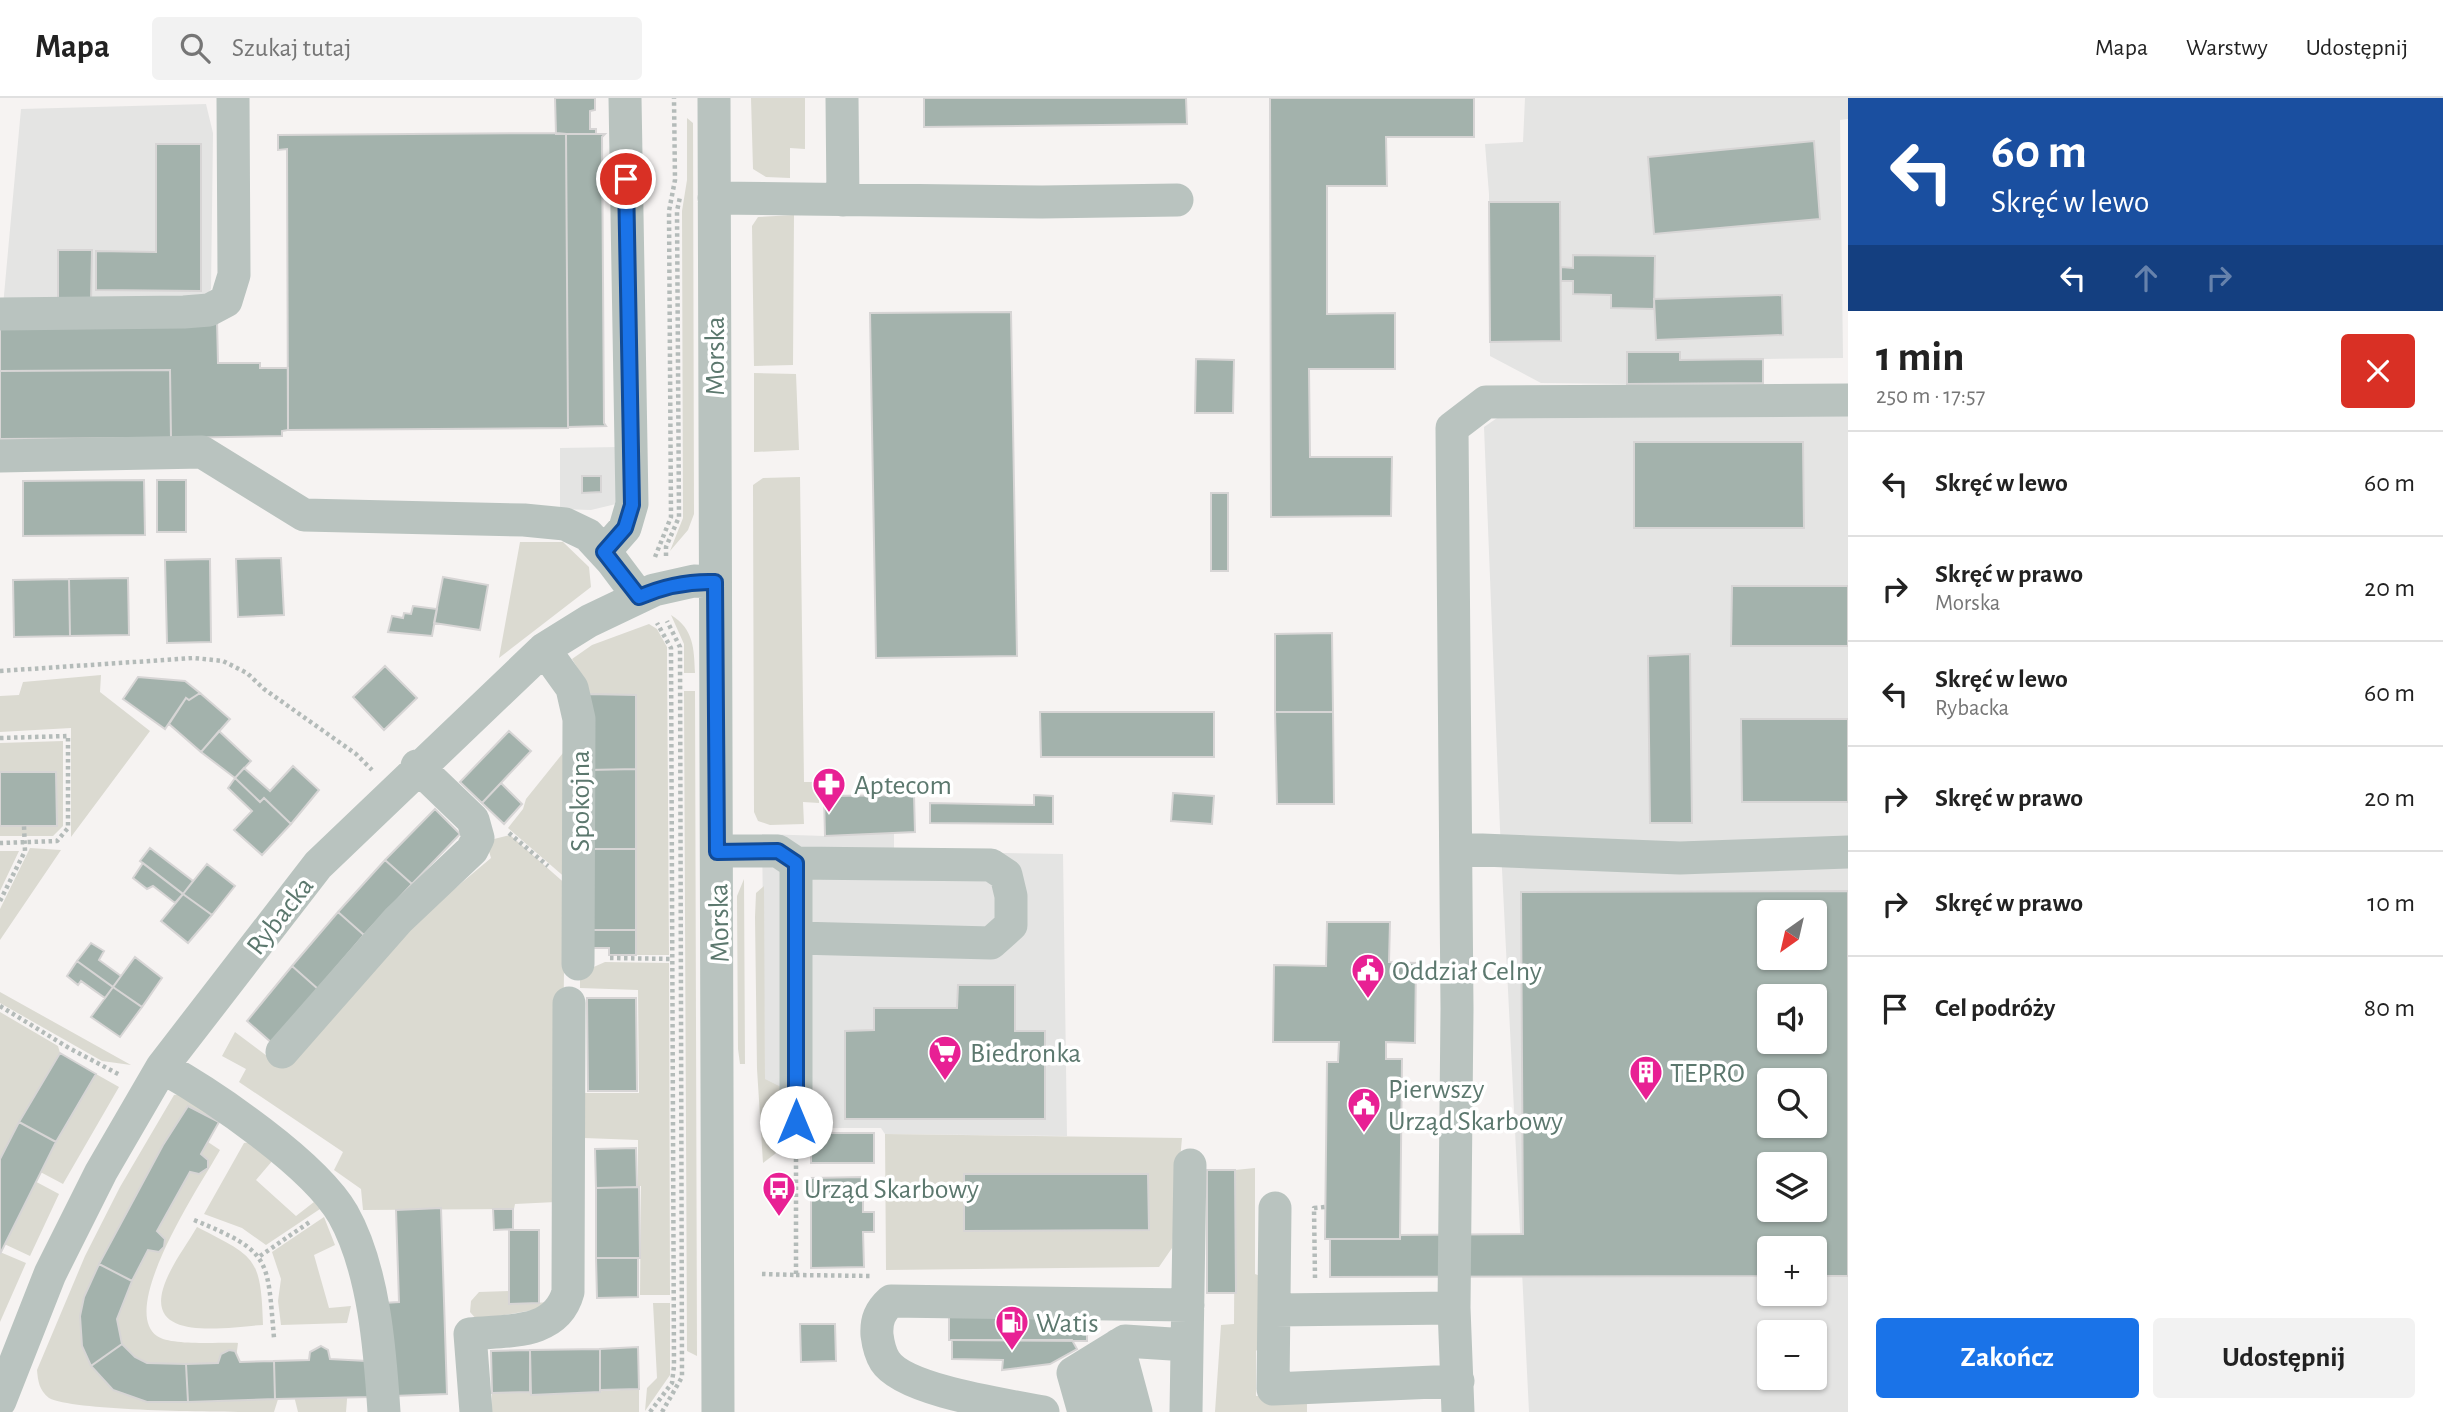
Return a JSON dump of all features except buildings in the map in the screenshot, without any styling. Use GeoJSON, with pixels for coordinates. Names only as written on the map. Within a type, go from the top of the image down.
{"type":"FeatureCollection","features":[{"type":"Feature","properties":{"kind":"street"},"geometry":{"type":"LineString","coordinates":[[0,314],[184,313],[209,310],[226,301],[234,275],[233,98]]}},
{"type":"Feature","properties":{"kind":"street"},"geometry":{"type":"LineString","coordinates":[[604,552],[625,528],[632,505],[625,98]]}},
{"type":"Feature","properties":{"kind":"street","name":"Morska"},"geometry":{"type":"LineString","coordinates":[[714,98],[718,1412]]}},
{"type":"Feature","properties":{"kind":"street"},"geometry":{"type":"LineString","coordinates":[[842,98],[843,200]]}},
{"type":"Feature","properties":{"kind":"street"},"geometry":{"type":"LineString","coordinates":[[714,198],[1042,202],[1177,200]]}},
{"type":"Feature","properties":{"kind":"street"},"geometry":{"type":"LineString","coordinates":[[1275,1208],[1273,1389],[1458,1397],[1454,1308],[1457,849],[1452,428],[1486,402],[1848,400]]}},
{"type":"Feature","properties":{"kind":"street"},"geometry":{"type":"LineString","coordinates":[[0,456],[202,452],[304,515],[524,520],[565,524],[588,535],[653,608]]}},
{"type":"Feature","properties":{"kind":"street","name":"Rybacka"},"geometry":{"type":"LineString","coordinates":[[0,1401],[50,1274],[101,1172],[155,1078],[318,864],[417,766],[544,649],[589,621],[653,608],[667,586],[694,581],[715,582]]}},
{"type":"Feature","properties":{"kind":"street","name":"Spokojna"},"geometry":{"type":"LineString","coordinates":[[544,649],[572,688],[579,719],[578,961]]}},
{"type":"Feature","properties":{"kind":"street"},"geometry":{"type":"LineString","coordinates":[[282,1052],[398,920],[472,850],[478,838],[473,820],[417,766]]}},
{"type":"Feature","properties":{"kind":"street"},"geometry":{"type":"LineString","coordinates":[[1457,849],[1680,858],[1848,852]]}},
{"type":"Feature","properties":{"kind":"street"},"geometry":{"type":"LineString","coordinates":[[717,852],[778,851],[796,863],[990,865],[1006,875],[1011,896],[1011,925],[991,943],[797,938]]}},
{"type":"Feature","properties":{"kind":"street"},"geometry":{"type":"LineString","coordinates":[[796,863],[796,1122]]}},
{"type":"Feature","properties":{"kind":"street"},"geometry":{"type":"LineString","coordinates":[[476,1412],[470,1334],[543,1325],[562,1309],[568,1292],[569,1003]]}},
{"type":"Feature","properties":{"kind":"street"},"geometry":{"type":"LineString","coordinates":[[155,1078],[279,1149],[327,1191],[336,1204],[358,1253],[373,1307],[384,1412]]}},
{"type":"Feature","properties":{"kind":"street"},"geometry":{"type":"LineString","coordinates":[[1186,1412],[1190,1165]]}},
{"type":"Feature","properties":{"kind":"street"},"geometry":{"type":"LineString","coordinates":[[1187,1345],[1102,1349],[1033,1410],[962,1397],[909,1379],[885,1362],[878,1344],[876,1324],[881,1310],[891,1301],[1188,1305]]}},
{"type":"Feature","properties":{"kind":"street"},"geometry":{"type":"LineString","coordinates":[[1274,1310],[1454,1308]]}},
{"type":"Feature","properties":{"kind":"street"},"geometry":{"type":"LineString","coordinates":[[878,1344],[887,1333],[907,1324],[947,1324]]}},
{"type":"Feature","properties":{"kind":"street"},"geometry":{"type":"LineString","coordinates":[[1084,1412],[1102,1349]]}},
{"type":"Feature","properties":{"kind":"street"},"geometry":{"type":"LineString","coordinates":[[1102,1349],[1111,1412]]}},
{"type":"Feature","properties":{"kind":"street"},"geometry":{"type":"LineString","coordinates":[[1102,1349],[1136,1412]]}},
{"type":"Feature","properties":{"kind":"path"},"geometry":{"type":"LineString","coordinates":[[654,562],[658,545],[671,517],[669,211],[675,180],[674,98]]}},
{"type":"Feature","properties":{"kind":"path"},"geometry":{"type":"LineString","coordinates":[[666,556],[666,547],[679,517],[677,211],[681,191]]}},
{"type":"Feature","properties":{"kind":"path"},"geometry":{"type":"LineString","coordinates":[[650,1412],[672,1383],[674,1366],[673,682],[671,648],[653,619],[653,608]]}},
{"type":"Feature","properties":{"kind":"path"},"geometry":{"type":"LineString","coordinates":[[653,608],[680,647],[685,1366],[681,1384],[662,1412]]}},
{"type":"Feature","properties":{"kind":"path"},"geometry":{"type":"LineString","coordinates":[[0,671],[194,658],[223,662],[247,673],[264,689],[356,754],[393,790]]}},
{"type":"Feature","properties":{"kind":"path"},"geometry":{"type":"LineString","coordinates":[[0,738],[68,736],[68,828],[57,841],[0,843]]}},
{"type":"Feature","properties":{"kind":"path"},"geometry":{"type":"LineString","coordinates":[[0,901],[25,851],[24,826]]}},
{"type":"Feature","properties":{"kind":"path"},"geometry":{"type":"LineString","coordinates":[[508,832],[578,891]]}},
{"type":"Feature","properties":{"kind":"path"},"geometry":{"type":"LineString","coordinates":[[578,961],[672,959]]}},
{"type":"Feature","properties":{"kind":"path"},"geometry":{"type":"LineString","coordinates":[[0,1006],[69,1048],[155,1078]]}},
{"type":"Feature","properties":{"kind":"path"},"geometry":{"type":"LineString","coordinates":[[0,1013],[10,1011]]}},
{"type":"Feature","properties":{"kind":"path"},"geometry":{"type":"LineString","coordinates":[[762,1273],[796,1275],[796,1122]]}},
{"type":"Feature","properties":{"kind":"path"},"geometry":{"type":"LineString","coordinates":[[260,1256],[336,1204]]}},
{"type":"Feature","properties":{"kind":"path"},"geometry":{"type":"LineString","coordinates":[[194,1220],[225,1233],[260,1256],[269,1279],[274,1338]]}},
{"type":"Feature","properties":{"kind":"path"},"geometry":{"type":"LineString","coordinates":[[674,1366],[685,1366]]}},
{"type":"Feature","properties":{"kind":"shaded area"},"geometry":{"type":"Polygon","coordinates":[[[751,98],[805,98],[805,149],[790,148],[790,178],[766,177],[753,169],[751,98]]]}},
{"type":"Feature","properties":{"kind":"shaded area"},"geometry":{"type":"Polygon","coordinates":[[[1525,98],[1848,98],[1848,119],[1840,120],[1843,358],[1764,359],[1764,383],[1627,384],[1541,383],[1490,356],[1489,194],[1485,144],[1523,142],[1525,98]]]}},
{"type":"Feature","properties":{"kind":"shaded area"},"geometry":{"type":"Polygon","coordinates":[[[206,104],[213,133],[211,289],[200,304],[3,306],[21,109],[206,104]]]}},
{"type":"Feature","properties":{"kind":"shaded area"},"geometry":{"type":"Polygon","coordinates":[[[687,118],[693,123],[694,514],[688,530],[670,551],[683,518],[682,211],[687,180],[687,118]]]}},
{"type":"Feature","properties":{"kind":"shaded area"},"geometry":{"type":"Polygon","coordinates":[[[794,215],[793,365],[754,366],[752,226],[758,217],[794,215]]]}},
{"type":"Feature","properties":{"kind":"shaded area"},"geometry":{"type":"Polygon","coordinates":[[[754,373],[796,374],[799,450],[754,452],[754,373]]]}},
{"type":"Feature","properties":{"kind":"shaded area"},"geometry":{"type":"Polygon","coordinates":[[[1500,416],[1848,416],[1848,1412],[1529,1412],[1500,829],[1484,427],[1500,416]]]}},
{"type":"Feature","properties":{"kind":"shaded area"},"geometry":{"type":"Polygon","coordinates":[[[618,447],[616,504],[591,510],[560,509],[560,448],[618,447]]]}},
{"type":"Feature","properties":{"kind":"shaded area"},"geometry":{"type":"Polygon","coordinates":[[[800,477],[804,782],[819,782],[819,803],[803,802],[804,824],[770,825],[758,821],[754,812],[753,485],[763,478],[800,477]]]}},
{"type":"Feature","properties":{"kind":"shaded area"},"geometry":{"type":"Polygon","coordinates":[[[520,542],[563,542],[589,567],[591,587],[499,658],[520,542]]]}},
{"type":"Feature","properties":{"kind":"shaded area"},"geometry":{"type":"Polygon","coordinates":[[[671,615],[684,627],[691,640],[695,673],[684,673],[684,644],[671,615]]]}},
{"type":"Feature","properties":{"kind":"shaded area"},"geometry":{"type":"Polygon","coordinates":[[[649,624],[657,629],[667,647],[669,955],[636,955],[636,695],[588,694],[586,682],[572,659],[592,645],[649,624]]]}},
{"type":"Feature","properties":{"kind":"shaded area"},"geometry":{"type":"Polygon","coordinates":[[[101,675],[100,692],[150,731],[71,837],[71,728],[0,732],[0,696],[19,695],[23,682],[101,675]]]}},
{"type":"Feature","properties":{"kind":"shaded area"},"geometry":{"type":"Polygon","coordinates":[[[684,691],[695,691],[697,1356],[687,1351],[684,691]]]}},
{"type":"Feature","properties":{"kind":"shaded area"},"geometry":{"type":"Polygon","coordinates":[[[63,741],[63,826],[53,836],[0,836],[0,743],[63,741]]]}},
{"type":"Feature","properties":{"kind":"shaded area"},"geometry":{"type":"Polygon","coordinates":[[[567,748],[568,880],[508,828],[523,809],[526,799],[567,748]]]}},
{"type":"Feature","properties":{"kind":"shaded area"},"geometry":{"type":"Polygon","coordinates":[[[894,832],[894,851],[1063,854],[1067,1136],[885,1134],[881,1128],[784,1128],[765,1079],[762,834],[825,836],[894,832]]]}},
{"type":"Feature","properties":{"kind":"shaded area"},"geometry":{"type":"Polygon","coordinates":[[[510,835],[569,887],[564,973],[561,1173],[556,1202],[515,1204],[514,1209],[363,1210],[361,1189],[334,1170],[343,1152],[239,1082],[246,1069],[222,1056],[235,1032],[283,1068],[383,949],[491,858],[486,841],[510,835]]]}},
{"type":"Feature","properties":{"kind":"shaded area"},"geometry":{"type":"Polygon","coordinates":[[[30,848],[61,850],[0,940],[0,909],[30,848]]]}},
{"type":"Feature","properties":{"kind":"shaded area"},"geometry":{"type":"Polygon","coordinates":[[[0,851],[19,851],[0,891],[0,851]]]}},
{"type":"Feature","properties":{"kind":"shaded area"},"geometry":{"type":"Polygon","coordinates":[[[744,879],[745,1064],[740,1064],[737,896],[744,879]]]}},
{"type":"Feature","properties":{"kind":"shaded area"},"geometry":{"type":"Polygon","coordinates":[[[764,886],[765,1079],[781,1087],[784,1147],[763,1163],[757,1069],[755,917],[756,893],[764,886]]]}},
{"type":"Feature","properties":{"kind":"shaded area"},"geometry":{"type":"Polygon","coordinates":[[[605,962],[669,963],[670,1295],[640,1295],[641,1186],[638,1186],[638,1140],[584,1138],[584,1093],[639,1093],[638,990],[580,988],[580,973],[605,962]]]}},
{"type":"Feature","properties":{"kind":"shaded area"},"geometry":{"type":"Polygon","coordinates":[[[0,992],[131,1065],[102,1061],[0,1003],[0,992]]]}},
{"type":"Feature","properties":{"kind":"shaded area"},"geometry":{"type":"Polygon","coordinates":[[[0,1012],[58,1046],[60,1053],[0,1159],[0,1012]]]}},
{"type":"Feature","properties":{"kind":"shaded area"},"geometry":{"type":"Polygon","coordinates":[[[84,1073],[96,1074],[119,1087],[63,1184],[31,1167],[84,1073]]]}},
{"type":"Feature","properties":{"kind":"shaded area"},"geometry":{"type":"Polygon","coordinates":[[[186,1093],[222,1116],[205,1140],[220,1150],[167,1244],[148,1299],[148,1321],[157,1336],[164,1339],[238,1343],[234,1374],[349,1375],[346,1412],[298,1412],[294,1396],[279,1396],[274,1412],[121,1409],[65,1403],[49,1398],[41,1389],[37,1370],[85,1256],[120,1187],[174,1095],[186,1093]]]}},
{"type":"Feature","properties":{"kind":"shaded area"},"geometry":{"type":"Polygon","coordinates":[[[885,1134],[1182,1138],[1172,1248],[1159,1267],[886,1270],[885,1134]]]}},
{"type":"Feature","properties":{"kind":"shaded area"},"geometry":{"type":"Polygon","coordinates":[[[251,1142],[273,1160],[256,1180],[296,1216],[314,1202],[320,1209],[266,1245],[242,1228],[204,1214],[244,1143],[251,1142]]]}},
{"type":"Feature","properties":{"kind":"shaded area"},"geometry":{"type":"Polygon","coordinates":[[[1255,1168],[1255,1274],[1282,1284],[1280,1325],[1256,1351],[1256,1396],[1307,1396],[1307,1412],[1215,1412],[1221,1325],[1234,1324],[1235,1170],[1255,1168]]]}},
{"type":"Feature","properties":{"kind":"shaded area"},"geometry":{"type":"Polygon","coordinates":[[[29,1178],[59,1194],[30,1256],[0,1242],[29,1178]]]}},
{"type":"Feature","properties":{"kind":"shaded area"},"geometry":{"type":"Polygon","coordinates":[[[324,1217],[335,1245],[314,1255],[329,1308],[351,1306],[347,1323],[281,1325],[278,1301],[281,1279],[272,1252],[324,1217]]]}},
{"type":"Feature","properties":{"kind":"shaded area"},"geometry":{"type":"Polygon","coordinates":[[[197,1227],[232,1245],[251,1261],[260,1285],[263,1325],[196,1328],[180,1325],[168,1318],[162,1306],[163,1289],[173,1265],[197,1227]]]}},
{"type":"Feature","properties":{"kind":"shaded area"},"geometry":{"type":"Polygon","coordinates":[[[0,1252],[26,1263],[0,1322],[0,1252]]]}},
{"type":"Feature","properties":{"kind":"shaded area"},"geometry":{"type":"Polygon","coordinates":[[[509,1291],[510,1304],[553,1302],[550,1307],[477,1320],[470,1312],[471,1301],[479,1292],[509,1291]]]}},
{"type":"Feature","properties":{"kind":"shaded area"},"geometry":{"type":"Polygon","coordinates":[[[653,1303],[670,1303],[670,1375],[645,1411],[647,1388],[657,1378],[653,1303]]]}},
{"type":"Feature","properties":{"kind":"shaded area"},"geometry":{"type":"Polygon","coordinates":[[[639,1389],[639,1412],[491,1412],[492,1393],[530,1392],[531,1395],[639,1389]]]}},
{"type":"Feature","properties":{"kind":"place","name":"Aptecom"},"geometry":{"type":"Point","coordinates":[829,814]}},
{"type":"Feature","properties":{"kind":"place","name":"Oddział Celny"},"geometry":{"type":"Point","coordinates":[1368,1000]}},
{"type":"Feature","properties":{"kind":"place","name":"Biedronka"},"geometry":{"type":"Point","coordinates":[945,1082]}},
{"type":"Feature","properties":{"kind":"place","name":"TEPRO"},"geometry":{"type":"Point","coordinates":[1646,1102]}},
{"type":"Feature","properties":{"kind":"place","name":"Pierwszy Urząd Skarbowy"},"geometry":{"type":"Point","coordinates":[1364,1134]}},
{"type":"Feature","properties":{"kind":"place","name":"Urząd Skarbowy"},"geometry":{"type":"Point","coordinates":[779,1218]}},
{"type":"Feature","properties":{"kind":"place","name":"Watis"},"geometry":{"type":"Point","coordinates":[1012,1352]}},
{"type":"Feature","properties":{"kind":"route"},"geometry":{"type":"LineString","coordinates":[[626,179],[632,505],[625,528],[604,552],[639,597],[667,586],[694,581],[715,582],[717,852],[778,851],[796,863],[796,1122]]}}]}
